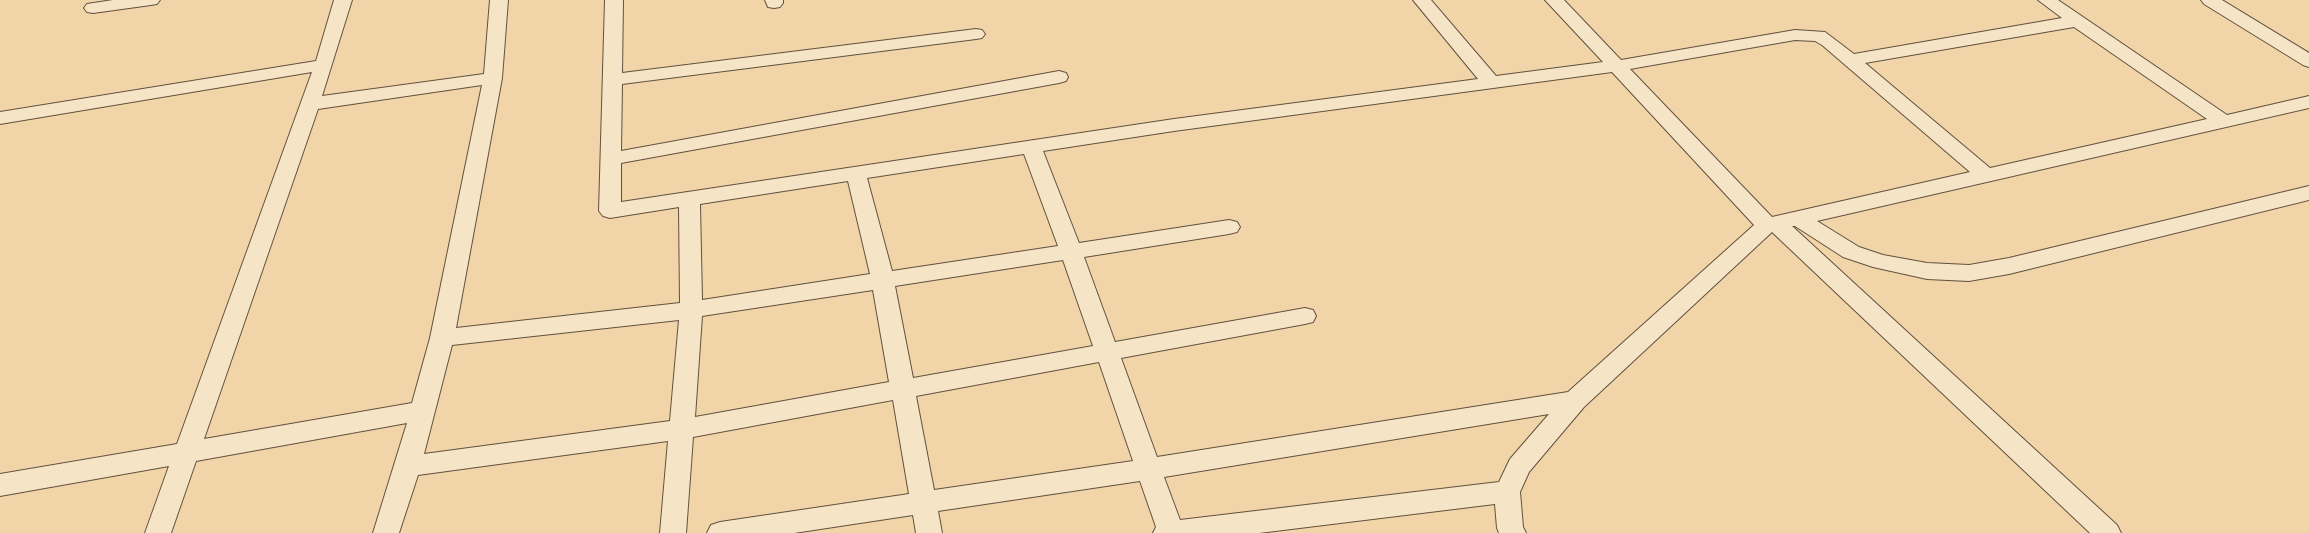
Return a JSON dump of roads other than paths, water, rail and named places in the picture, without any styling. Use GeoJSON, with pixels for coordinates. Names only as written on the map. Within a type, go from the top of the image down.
{"type":"FeatureCollection","features":[{"type":"Feature","properties":{"kind":"street"},"geometry":{"type":"LineString","coordinates":[[93,8],[151,0]]}},
{"type":"Feature","properties":{"kind":"street"},"geometry":{"type":"LineString","coordinates":[[158,533],[324,65],[343,0]]}},
{"type":"Feature","properties":{"kind":"street"},"geometry":{"type":"LineString","coordinates":[[386,533],[408,466],[442,338],[493,78],[499,0]]}},
{"type":"Feature","properties":{"kind":"street"},"geometry":{"type":"LineString","coordinates":[[614,0],[610,211],[1174,125],[1616,66],[1795,35],[1819,36],[1828,41],[1986,175]]}},
{"type":"Feature","properties":{"kind":"street"},"geometry":{"type":"LineString","coordinates":[[1422,0],[1492,83]]}},
{"type":"Feature","properties":{"kind":"street"},"geometry":{"type":"LineString","coordinates":[[1554,0],[1616,66],[2108,533]]}},
{"type":"Feature","properties":{"kind":"street"},"geometry":{"type":"LineString","coordinates":[[2047,0],[2223,121]]}},
{"type":"Feature","properties":{"kind":"street"},"geometry":{"type":"LineString","coordinates":[[2210,0],[2309,61]]}},
{"type":"Feature","properties":{"kind":"street"},"geometry":{"type":"LineString","coordinates":[[1850,60],[2078,21]]}},
{"type":"Feature","properties":{"kind":"street"},"geometry":{"type":"LineString","coordinates":[[613,80],[976,34]]}},
{"type":"Feature","properties":{"kind":"street"},"geometry":{"type":"LineString","coordinates":[[0,118],[324,65]]}},
{"type":"Feature","properties":{"kind":"street"},"geometry":{"type":"LineString","coordinates":[[310,104],[493,78]]}},
{"type":"Feature","properties":{"kind":"street"},"geometry":{"type":"LineString","coordinates":[[610,159],[1060,78]]}},
{"type":"Feature","properties":{"kind":"street"},"geometry":{"type":"LineString","coordinates":[[1513,533],[1510,528],[1507,492],[1518,466],[1575,400],[1780,222],[2309,102]]}},
{"type":"Feature","properties":{"kind":"street"},"geometry":{"type":"LineString","coordinates":[[1031,147],[1107,351],[1168,532],[1507,492]]}},
{"type":"Feature","properties":{"kind":"street"},"geometry":{"type":"LineString","coordinates":[[856,174],[883,281],[929,533]]}},
{"type":"Feature","properties":{"kind":"street"},"geometry":{"type":"LineString","coordinates":[[1780,222],[1851,252],[1881,262],[1927,271],[1969,273],[2009,266],[2309,193]]}},
{"type":"Feature","properties":{"kind":"street"},"geometry":{"type":"LineString","coordinates":[[673,533],[691,310],[689,199]]}},
{"type":"Feature","properties":{"kind":"street"},"geometry":{"type":"LineString","coordinates":[[442,338],[691,310],[1229,227]]}},
{"type":"Feature","properties":{"kind":"street"},"geometry":{"type":"LineString","coordinates":[[408,466],[682,429],[1305,316]]}},
{"type":"Feature","properties":{"kind":"street"},"geometry":{"type":"LineString","coordinates":[[720,533],[1148,469],[1575,400]]}},
{"type":"Feature","properties":{"kind":"street"},"geometry":{"type":"LineString","coordinates":[[0,485],[423,411]]}}]}
